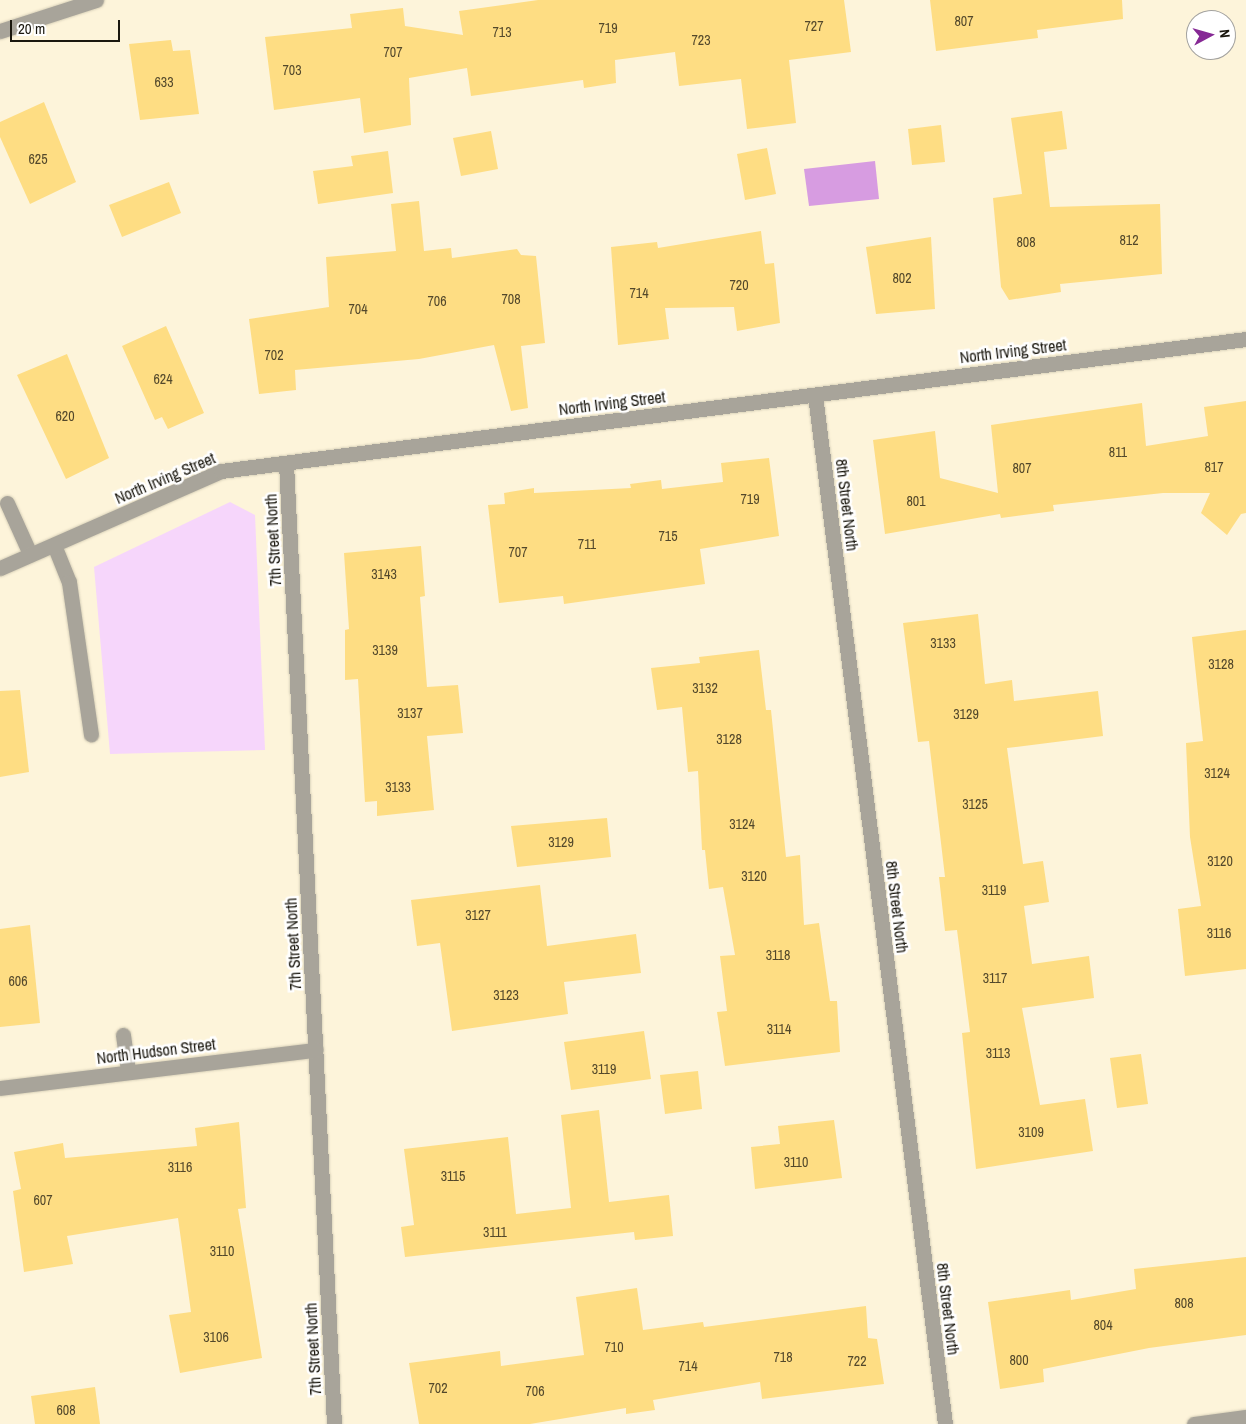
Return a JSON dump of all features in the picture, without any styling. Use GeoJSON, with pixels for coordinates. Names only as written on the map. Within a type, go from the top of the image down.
{"type":"FeatureCollection","features":[{"type":"Feature","properties":{"kind":"street"},"geometry":{"type":"LineString","coordinates":[[0,31],[96,0]]}},
{"type":"Feature","properties":{"kind":"street","name":"North Irving Street"},"geometry":{"type":"LineString","coordinates":[[0,568],[221,471],[1246,338]]}},
{"type":"Feature","properties":{"kind":"street","name":"8th Street North"},"geometry":{"type":"LineString","coordinates":[[814,395],[945,1424]]}},
{"type":"Feature","properties":{"kind":"street","name":"7th Street North"},"geometry":{"type":"LineString","coordinates":[[286,463],[334,1424]]}},
{"type":"Feature","properties":{"kind":"street"},"geometry":{"type":"LineString","coordinates":[[7,503],[30,554]]}},
{"type":"Feature","properties":{"kind":"street"},"geometry":{"type":"LineString","coordinates":[[54,545],[70,582],[92,734]]}},
{"type":"Feature","properties":{"kind":"street"},"geometry":{"type":"LineString","coordinates":[[123,1035],[128,1072]]}},
{"type":"Feature","properties":{"kind":"street","name":"North Hudson Street"},"geometry":{"type":"LineString","coordinates":[[0,1088],[316,1050]]}},
{"type":"Feature","properties":{"kind":"street"},"geometry":{"type":"LineString","coordinates":[[1194,1424],[1246,1417]]}},
{"type":"Feature","properties":{"kind":"shaded area"},"geometry":{"type":"Polygon","coordinates":[[[875,161],[879,199],[809,206],[804,169],[875,161]]]}},
{"type":"Feature","properties":{"kind":"shaded area"},"geometry":{"type":"Polygon","coordinates":[[[230,502],[255,515],[265,750],[110,754],[94,567],[230,502]]]}},
{"type":"Feature","properties":{"kind":"building"},"geometry":{"type":"Polygon","coordinates":[[[538,0],[844,0],[851,52],[789,60],[796,123],[747,129],[741,79],[679,86],[675,52],[615,60],[616,83],[584,88],[583,80],[471,96],[467,68],[409,78],[411,125],[364,133],[360,98],[274,110],[265,37],[352,28],[350,14],[403,8],[405,26],[463,35],[459,11],[538,0]]]}},
{"type":"Feature","properties":{"kind":"building"},"geometry":{"type":"Polygon","coordinates":[[[930,0],[1122,0],[1123,19],[1037,30],[1038,38],[936,51],[930,0]]]}},
{"type":"Feature","properties":{"kind":"building"},"geometry":{"type":"Polygon","coordinates":[[[171,40],[173,51],[190,50],[199,114],[140,120],[129,44],[171,40]]]}},
{"type":"Feature","properties":{"kind":"building"},"geometry":{"type":"Polygon","coordinates":[[[44,102],[76,182],[30,204],[0,137],[0,122],[44,102]]]}},
{"type":"Feature","properties":{"kind":"building"},"geometry":{"type":"Polygon","coordinates":[[[1062,111],[1067,149],[1044,152],[1050,207],[1160,204],[1162,274],[1060,284],[1061,292],[1009,300],[1001,287],[993,198],[1022,194],[1011,118],[1062,111]]]}},
{"type":"Feature","properties":{"kind":"building"},"geometry":{"type":"Polygon","coordinates":[[[941,125],[945,162],[912,165],[908,129],[941,125]]]}},
{"type":"Feature","properties":{"kind":"building"},"geometry":{"type":"Polygon","coordinates":[[[491,131],[498,169],[461,176],[453,138],[491,131]]]}},
{"type":"Feature","properties":{"kind":"building"},"geometry":{"type":"Polygon","coordinates":[[[767,148],[776,194],[745,200],[737,154],[767,148]]]}},
{"type":"Feature","properties":{"kind":"building"},"geometry":{"type":"Polygon","coordinates":[[[388,151],[393,193],[318,204],[313,171],[353,166],[351,156],[388,151]]]}},
{"type":"Feature","properties":{"kind":"building"},"geometry":{"type":"Polygon","coordinates":[[[169,182],[181,213],[122,237],[109,205],[169,182]]]}},
{"type":"Feature","properties":{"kind":"building"},"geometry":{"type":"Polygon","coordinates":[[[419,201],[424,251],[451,248],[452,258],[517,249],[521,255],[536,256],[545,343],[521,346],[528,408],[511,411],[494,345],[419,359],[295,370],[296,390],[259,394],[249,319],[329,307],[326,257],[396,251],[391,204],[419,201]]]}},
{"type":"Feature","properties":{"kind":"building"},"geometry":{"type":"Polygon","coordinates":[[[761,231],[765,264],[774,263],[780,323],[737,331],[734,307],[665,308],[669,339],[618,345],[611,247],[657,242],[658,248],[761,231]]]}},
{"type":"Feature","properties":{"kind":"building"},"geometry":{"type":"Polygon","coordinates":[[[931,237],[935,309],[876,314],[866,247],[931,237]]]}},
{"type":"Feature","properties":{"kind":"building"},"geometry":{"type":"Polygon","coordinates":[[[166,326],[204,413],[168,429],[162,417],[155,420],[122,346],[166,326]]]}},
{"type":"Feature","properties":{"kind":"building"},"geometry":{"type":"Polygon","coordinates":[[[67,354],[109,458],[66,479],[17,375],[67,354]]]}},
{"type":"Feature","properties":{"kind":"building"},"geometry":{"type":"Polygon","coordinates":[[[1246,401],[1246,513],[1241,514],[1227,535],[1201,513],[1210,493],[1163,493],[1053,505],[1054,511],[1001,518],[1000,514],[885,534],[873,440],[935,431],[940,478],[998,493],[991,425],[1142,403],[1146,446],[1208,436],[1204,407],[1246,401]]]}},
{"type":"Feature","properties":{"kind":"building"},"geometry":{"type":"Polygon","coordinates":[[[769,458],[779,536],[700,549],[705,584],[564,604],[563,596],[499,603],[488,505],[505,504],[504,493],[534,488],[534,493],[631,488],[630,484],[661,480],[662,489],[723,482],[721,463],[769,458]]]}},
{"type":"Feature","properties":{"kind":"building"},"geometry":{"type":"Polygon","coordinates":[[[421,546],[425,596],[420,597],[427,687],[458,685],[463,733],[427,736],[434,810],[377,816],[377,801],[365,802],[358,679],[345,680],[345,630],[349,629],[344,553],[421,546]]]}},
{"type":"Feature","properties":{"kind":"building"},"geometry":{"type":"Polygon","coordinates":[[[978,614],[985,684],[1012,680],[1014,701],[1098,691],[1103,736],[1007,748],[1023,864],[1043,861],[1049,902],[1024,906],[1032,964],[1089,956],[1094,998],[1022,1008],[1040,1105],[1085,1099],[1093,1151],[976,1169],[962,1033],[970,1032],[957,930],[945,931],[939,877],[945,877],[929,741],[918,742],[903,623],[978,614]]]}},
{"type":"Feature","properties":{"kind":"building"},"geometry":{"type":"Polygon","coordinates":[[[1246,630],[1246,969],[1185,976],[1178,909],[1201,906],[1190,837],[1186,743],[1203,741],[1192,637],[1246,630]]]}},
{"type":"Feature","properties":{"kind":"building"},"geometry":{"type":"Polygon","coordinates":[[[759,650],[766,710],[771,710],[786,857],[800,855],[804,925],[819,923],[830,1001],[837,1001],[840,1052],[725,1066],[717,1012],[727,1011],[720,956],[735,955],[723,887],[709,889],[705,850],[702,850],[698,771],[688,772],[682,707],[657,710],[651,668],[700,663],[699,657],[759,650]]]}},
{"type":"Feature","properties":{"kind":"building"},"geometry":{"type":"Polygon","coordinates":[[[20,690],[29,772],[0,777],[0,691],[20,690]]]}},
{"type":"Feature","properties":{"kind":"building"},"geometry":{"type":"Polygon","coordinates":[[[607,818],[611,857],[517,867],[511,826],[607,818]]]}},
{"type":"Feature","properties":{"kind":"building"},"geometry":{"type":"Polygon","coordinates":[[[540,885],[547,946],[636,934],[641,973],[564,982],[568,1014],[452,1031],[440,943],[417,946],[411,900],[540,885]]]}},
{"type":"Feature","properties":{"kind":"building"},"geometry":{"type":"Polygon","coordinates":[[[30,925],[40,1023],[0,1027],[0,929],[30,925]]]}},
{"type":"Feature","properties":{"kind":"building"},"geometry":{"type":"Polygon","coordinates":[[[644,1031],[651,1079],[571,1090],[564,1042],[644,1031]]]}},
{"type":"Feature","properties":{"kind":"building"},"geometry":{"type":"Polygon","coordinates":[[[1141,1054],[1148,1104],[1117,1108],[1110,1058],[1141,1054]]]}},
{"type":"Feature","properties":{"kind":"building"},"geometry":{"type":"Polygon","coordinates":[[[698,1071],[702,1109],[665,1114],[660,1075],[698,1071]]]}},
{"type":"Feature","properties":{"kind":"building"},"geometry":{"type":"Polygon","coordinates":[[[599,1110],[609,1202],[669,1195],[673,1236],[635,1240],[634,1232],[405,1257],[401,1227],[414,1225],[404,1149],[508,1137],[516,1214],[571,1208],[561,1115],[599,1110]]]}},
{"type":"Feature","properties":{"kind":"building"},"geometry":{"type":"Polygon","coordinates":[[[834,1120],[842,1178],[755,1189],[751,1147],[780,1144],[778,1126],[834,1120]]]}},
{"type":"Feature","properties":{"kind":"building"},"geometry":{"type":"Polygon","coordinates":[[[239,1122],[246,1208],[238,1209],[262,1358],[180,1373],[169,1315],[191,1312],[178,1218],[67,1236],[73,1264],[24,1272],[13,1191],[21,1189],[14,1152],[63,1143],[65,1158],[197,1146],[195,1128],[239,1122]]]}},
{"type":"Feature","properties":{"kind":"building"},"geometry":{"type":"Polygon","coordinates":[[[1246,1257],[1246,1335],[1149,1348],[1043,1369],[1044,1382],[1000,1389],[988,1302],[1070,1290],[1071,1300],[1136,1289],[1134,1269],[1246,1257]]]}},
{"type":"Feature","properties":{"kind":"building"},"geometry":{"type":"Polygon","coordinates":[[[637,1288],[643,1330],[703,1322],[704,1327],[866,1306],[868,1338],[877,1339],[884,1384],[762,1399],[760,1382],[653,1400],[655,1410],[626,1414],[626,1408],[530,1424],[419,1424],[409,1363],[500,1351],[501,1366],[584,1355],[576,1297],[637,1288]]]}},
{"type":"Feature","properties":{"kind":"building"},"geometry":{"type":"Polygon","coordinates":[[[95,1387],[100,1424],[35,1424],[31,1396],[95,1387]]]}}]}
